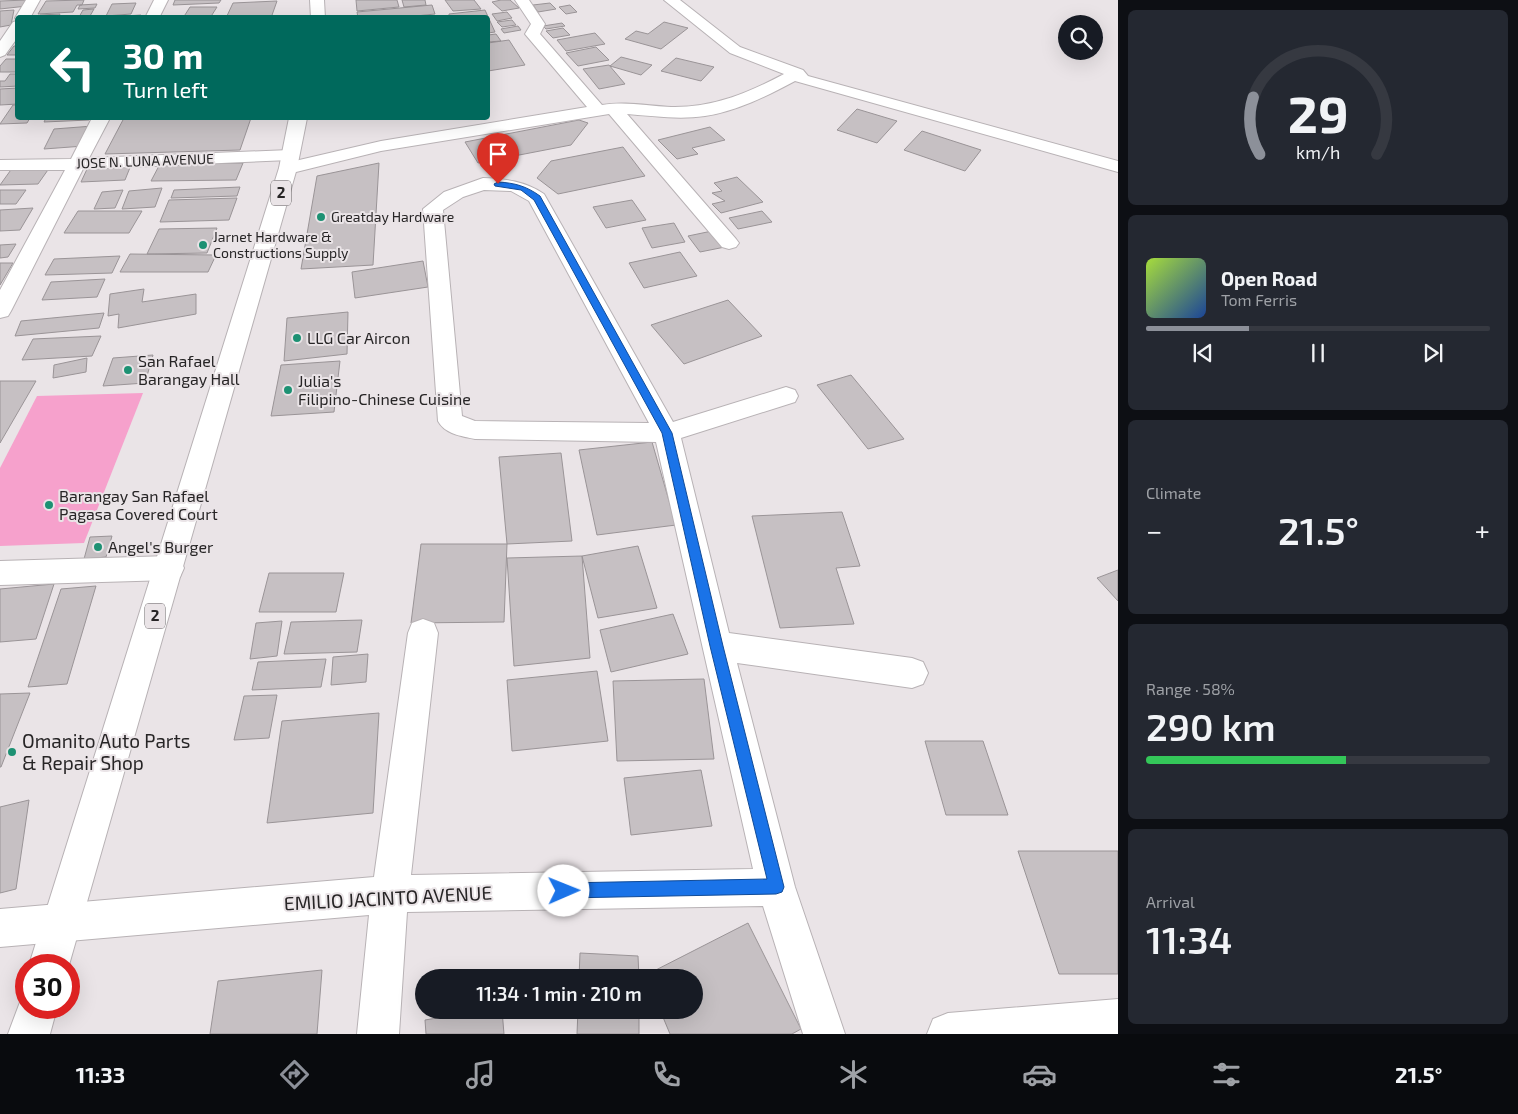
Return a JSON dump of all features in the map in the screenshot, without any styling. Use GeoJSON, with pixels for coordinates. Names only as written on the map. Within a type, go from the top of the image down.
{"type":"FeatureCollection","features":[{"type":"Feature","properties":{"kind":"main road"},"geometry":{"type":"LineString","coordinates":[[24,15],[33,0]]}},
{"type":"Feature","properties":{"kind":"main road"},"geometry":{"type":"LineString","coordinates":[[154,15],[161,0]]}},
{"type":"Feature","properties":{"kind":"main road"},"geometry":{"type":"LineString","coordinates":[[316,0],[318,15]]}},
{"type":"Feature","properties":{"kind":"main road"},"geometry":{"type":"LineString","coordinates":[[522,0],[538,24],[532,34],[605,108],[729,243]]}},
{"type":"Feature","properties":{"kind":"main road"},"geometry":{"type":"LineString","coordinates":[[672,0],[735,50],[797,72],[802,79],[1118,167]]}},
{"type":"Feature","properties":{"kind":"main road"},"geometry":{"type":"LineString","coordinates":[[0,52],[15,29]]}},
{"type":"Feature","properties":{"kind":"main road","name":"JOSE N. LUNA AVENUE"},"geometry":{"type":"LineString","coordinates":[[0,165],[289,162],[605,108],[690,112],[722,107],[766,90],[797,72]]}},
{"type":"Feature","properties":{"kind":"main road"},"geometry":{"type":"LineString","coordinates":[[0,311],[100,120]]}},
{"type":"Feature","properties":{"kind":"main road","name":"2"},"geometry":{"type":"LineString","coordinates":[[52,954],[170,568],[289,162],[298,120]]}},
{"type":"Feature","properties":{"kind":"main road"},"geometry":{"type":"LineString","coordinates":[[786,396],[667,433],[475,430],[459,426],[450,421],[433,210],[446,197],[459,190],[483,184],[513,185],[524,188],[537,198],[667,433],[776,887],[824,1034]]}},
{"type":"Feature","properties":{"kind":"main road"},"geometry":{"type":"LineString","coordinates":[[0,574],[170,568]]}},
{"type":"Feature","properties":{"kind":"main road"},"geometry":{"type":"LineString","coordinates":[[378,1034],[390,894],[423,633]]}},
{"type":"Feature","properties":{"kind":"main road"},"geometry":{"type":"LineString","coordinates":[[717,646],[912,673]]}},
{"type":"Feature","properties":{"kind":"main road","name":"EMILIO JACINTO AVENUE"},"geometry":{"type":"LineString","coordinates":[[0,928],[390,894],[776,887]]}},
{"type":"Feature","properties":{"kind":"main road"},"geometry":{"type":"LineString","coordinates":[[29,1034],[34,1019]]}},
{"type":"Feature","properties":{"kind":"main road"},"geometry":{"type":"LineString","coordinates":[[948,1034],[1118,1019]]}},
{"type":"Feature","properties":{"kind":"shaded area","name":"Barangay San Rafael Pagasa Covered Court"},"geometry":{"type":"Polygon","coordinates":[[[143,393],[84,543],[0,546],[0,468],[37,396],[143,393]]]}},
{"type":"Feature","properties":{"kind":"building"},"geometry":{"type":"Polygon","coordinates":[[[28,0],[27,6],[0,9],[0,1],[28,0]]]}},
{"type":"Feature","properties":{"kind":"building"},"geometry":{"type":"Polygon","coordinates":[[[84,0],[82,5],[77,5],[73,12],[38,14],[46,1],[84,0]]]}},
{"type":"Feature","properties":{"kind":"building"},"geometry":{"type":"Polygon","coordinates":[[[175,0],[221,0],[219,3],[173,5],[175,0]]]}},
{"type":"Feature","properties":{"kind":"building"},"geometry":{"type":"Polygon","coordinates":[[[356,0],[397,0],[399,7],[357,11],[356,0]]]}},
{"type":"Feature","properties":{"kind":"building"},"geometry":{"type":"Polygon","coordinates":[[[402,0],[425,0],[426,5],[404,7],[402,0]]]}},
{"type":"Feature","properties":{"kind":"building"},"geometry":{"type":"Polygon","coordinates":[[[445,0],[474,0],[481,9],[453,11],[445,0]]]}},
{"type":"Feature","properties":{"kind":"building"},"geometry":{"type":"Polygon","coordinates":[[[510,0],[519,8],[502,11],[492,2],[510,0]]]}},
{"type":"Feature","properties":{"kind":"building"},"geometry":{"type":"Polygon","coordinates":[[[277,1],[272,15],[227,15],[233,3],[277,1]]]}},
{"type":"Feature","properties":{"kind":"building"},"geometry":{"type":"Polygon","coordinates":[[[136,3],[131,14],[106,15],[112,4],[136,3]]]}},
{"type":"Feature","properties":{"kind":"building"},"geometry":{"type":"Polygon","coordinates":[[[550,3],[556,9],[538,12],[533,5],[550,3]]]}},
{"type":"Feature","properties":{"kind":"building"},"geometry":{"type":"Polygon","coordinates":[[[97,4],[95,8],[78,9],[80,5],[97,4]]]}},
{"type":"Feature","properties":{"kind":"building"},"geometry":{"type":"Polygon","coordinates":[[[432,5],[435,14],[358,15],[357,12],[432,5]]]}},
{"type":"Feature","properties":{"kind":"building"},"geometry":{"type":"Polygon","coordinates":[[[570,5],[577,12],[566,14],[559,7],[570,5]]]}},
{"type":"Feature","properties":{"kind":"building"},"geometry":{"type":"Polygon","coordinates":[[[190,7],[217,7],[212,15],[185,15],[190,7]]]}},
{"type":"Feature","properties":{"kind":"building"},"geometry":{"type":"Polygon","coordinates":[[[94,9],[91,15],[80,15],[83,10],[94,9]]]}},
{"type":"Feature","properties":{"kind":"building"},"geometry":{"type":"Polygon","coordinates":[[[14,10],[11,25],[0,27],[0,11],[14,10]]]}},
{"type":"Feature","properties":{"kind":"building"},"geometry":{"type":"Polygon","coordinates":[[[485,10],[487,15],[449,15],[485,10]]]}},
{"type":"Feature","properties":{"kind":"building"},"geometry":{"type":"Polygon","coordinates":[[[507,12],[512,18],[497,21],[492,14],[507,12]]]}},
{"type":"Feature","properties":{"kind":"building"},"geometry":{"type":"Polygon","coordinates":[[[512,20],[516,25],[502,27],[497,22],[512,20]]]}},
{"type":"Feature","properties":{"kind":"building"},"geometry":{"type":"Polygon","coordinates":[[[490,21],[495,32],[490,33],[490,21]]]}},
{"type":"Feature","properties":{"kind":"building"},"geometry":{"type":"Polygon","coordinates":[[[664,22],[688,28],[661,49],[625,39],[636,31],[648,34],[664,22]]]}},
{"type":"Feature","properties":{"kind":"building"},"geometry":{"type":"Polygon","coordinates":[[[562,23],[565,26],[546,29],[543,26],[562,23]]]}},
{"type":"Feature","properties":{"kind":"building"},"geometry":{"type":"Polygon","coordinates":[[[518,26],[521,30],[504,33],[501,29],[518,26]]]}},
{"type":"Feature","properties":{"kind":"building"},"geometry":{"type":"Polygon","coordinates":[[[563,28],[570,35],[553,38],[546,31],[563,28]]]}},
{"type":"Feature","properties":{"kind":"building"},"geometry":{"type":"Polygon","coordinates":[[[595,33],[605,44],[566,51],[557,40],[595,33]]]}},
{"type":"Feature","properties":{"kind":"building"},"geometry":{"type":"Polygon","coordinates":[[[496,34],[501,41],[490,42],[490,35],[496,34]]]}},
{"type":"Feature","properties":{"kind":"building"},"geometry":{"type":"Polygon","coordinates":[[[509,40],[525,65],[490,71],[490,43],[509,40]]]}},
{"type":"Feature","properties":{"kind":"building"},"geometry":{"type":"Polygon","coordinates":[[[14,46],[15,46],[15,55],[7,55],[14,46]]]}},
{"type":"Feature","properties":{"kind":"building"},"geometry":{"type":"Polygon","coordinates":[[[596,47],[609,60],[578,66],[566,53],[596,47]]]}},
{"type":"Feature","properties":{"kind":"building"},"geometry":{"type":"Polygon","coordinates":[[[621,57],[652,65],[641,75],[610,66],[621,57]]]}},
{"type":"Feature","properties":{"kind":"building"},"geometry":{"type":"Polygon","coordinates":[[[676,58],[714,67],[701,81],[661,71],[676,58]]]}},
{"type":"Feature","properties":{"kind":"building"},"geometry":{"type":"Polygon","coordinates":[[[6,59],[15,59],[15,72],[0,72],[0,66],[6,59]]]}},
{"type":"Feature","properties":{"kind":"building"},"geometry":{"type":"Polygon","coordinates":[[[609,65],[625,84],[599,89],[583,69],[609,65]]]}},
{"type":"Feature","properties":{"kind":"building"},"geometry":{"type":"Polygon","coordinates":[[[10,74],[15,74],[15,86],[0,87],[0,81],[5,81],[10,74]]]}},
{"type":"Feature","properties":{"kind":"building"},"geometry":{"type":"Polygon","coordinates":[[[15,88],[15,104],[0,105],[0,89],[15,88]]]}},
{"type":"Feature","properties":{"kind":"building"},"geometry":{"type":"Polygon","coordinates":[[[13,105],[15,105],[15,120],[29,120],[27,123],[0,124],[13,105]]]}},
{"type":"Feature","properties":{"kind":"building"},"geometry":{"type":"Polygon","coordinates":[[[857,109],[897,121],[877,143],[837,130],[857,109]]]}},
{"type":"Feature","properties":{"kind":"building"},"geometry":{"type":"Polygon","coordinates":[[[45,120],[89,120],[44,122],[45,120]]]}},
{"type":"Feature","properties":{"kind":"building"},"geometry":{"type":"Polygon","coordinates":[[[123,120],[250,120],[240,150],[105,154],[123,120]]]}},
{"type":"Feature","properties":{"kind":"building"},"geometry":{"type":"Polygon","coordinates":[[[579,120],[588,123],[571,145],[478,163],[465,142],[579,120]]]}},
{"type":"Feature","properties":{"kind":"building"},"geometry":{"type":"Polygon","coordinates":[[[93,126],[84,146],[44,149],[54,129],[93,126]]]}},
{"type":"Feature","properties":{"kind":"building"},"geometry":{"type":"Polygon","coordinates":[[[710,127],[725,140],[692,148],[698,154],[677,159],[658,140],[710,127]]]}},
{"type":"Feature","properties":{"kind":"building"},"geometry":{"type":"Polygon","coordinates":[[[922,131],[981,150],[965,171],[904,150],[922,131]]]}},
{"type":"Feature","properties":{"kind":"building"},"geometry":{"type":"Polygon","coordinates":[[[623,147],[645,176],[558,194],[537,178],[551,161],[623,147]]]}},
{"type":"Feature","properties":{"kind":"building"},"geometry":{"type":"Polygon","coordinates":[[[243,163],[236,180],[151,181],[160,164],[243,163]]]}},
{"type":"Feature","properties":{"kind":"building"},"geometry":{"type":"Polygon","coordinates":[[[379,163],[373,265],[301,269],[317,176],[379,163]]]}},
{"type":"Feature","properties":{"kind":"building"},"geometry":{"type":"Polygon","coordinates":[[[131,165],[125,180],[81,182],[88,167],[131,165]]]}},
{"type":"Feature","properties":{"kind":"building"},"geometry":{"type":"Polygon","coordinates":[[[13,167],[50,167],[38,184],[0,185],[13,167]]]}},
{"type":"Feature","properties":{"kind":"building"},"geometry":{"type":"Polygon","coordinates":[[[737,177],[763,202],[721,213],[712,204],[725,201],[712,193],[722,191],[714,183],[737,177]]]}},
{"type":"Feature","properties":{"kind":"building"},"geometry":{"type":"Polygon","coordinates":[[[240,187],[237,196],[171,198],[174,190],[240,187]]]}},
{"type":"Feature","properties":{"kind":"building"},"geometry":{"type":"Polygon","coordinates":[[[162,188],[155,207],[122,209],[129,191],[162,188]]]}},
{"type":"Feature","properties":{"kind":"building"},"geometry":{"type":"Polygon","coordinates":[[[0,190],[26,190],[16,204],[0,204],[0,190]]]}},
{"type":"Feature","properties":{"kind":"building"},"geometry":{"type":"Polygon","coordinates":[[[123,190],[115,208],[94,209],[102,192],[123,190]]]}},
{"type":"Feature","properties":{"kind":"building"},"geometry":{"type":"Polygon","coordinates":[[[237,198],[229,220],[160,222],[169,200],[237,198]]]}},
{"type":"Feature","properties":{"kind":"building"},"geometry":{"type":"Polygon","coordinates":[[[632,200],[646,220],[606,228],[593,207],[632,200]]]}},
{"type":"Feature","properties":{"kind":"building"},"geometry":{"type":"Polygon","coordinates":[[[33,208],[20,230],[0,231],[0,210],[33,208]]]}},
{"type":"Feature","properties":{"kind":"building"},"geometry":{"type":"Polygon","coordinates":[[[78,211],[142,211],[129,233],[64,233],[78,211]]]}},
{"type":"Feature","properties":{"kind":"building"},"geometry":{"type":"Polygon","coordinates":[[[762,211],[772,222],[738,229],[729,218],[762,211]]]}},
{"type":"Feature","properties":{"kind":"building"},"geometry":{"type":"Polygon","coordinates":[[[674,223],[685,242],[652,248],[642,228],[674,223]]]}},
{"type":"Feature","properties":{"kind":"building"},"geometry":{"type":"Polygon","coordinates":[[[217,228],[207,253],[147,254],[159,229],[217,228]]]}},
{"type":"Feature","properties":{"kind":"building"},"geometry":{"type":"Polygon","coordinates":[[[712,231],[725,247],[700,252],[688,236],[712,231]]]}},
{"type":"Feature","properties":{"kind":"building"},"geometry":{"type":"Polygon","coordinates":[[[16,244],[8,257],[0,258],[0,245],[16,244]]]}},
{"type":"Feature","properties":{"kind":"building"},"geometry":{"type":"Polygon","coordinates":[[[680,252],[697,276],[644,288],[629,263],[680,252]]]}},
{"type":"Feature","properties":{"kind":"building"},"geometry":{"type":"Polygon","coordinates":[[[130,254],[216,255],[208,272],[120,272],[130,254]]]}},
{"type":"Feature","properties":{"kind":"building"},"geometry":{"type":"Polygon","coordinates":[[[120,256],[112,273],[45,275],[54,259],[120,256]]]}},
{"type":"Feature","properties":{"kind":"building"},"geometry":{"type":"Polygon","coordinates":[[[423,261],[428,287],[355,298],[352,272],[423,261]]]}},
{"type":"Feature","properties":{"kind":"building"},"geometry":{"type":"Polygon","coordinates":[[[0,263],[13,263],[0,285],[0,263]]]}},
{"type":"Feature","properties":{"kind":"building"},"geometry":{"type":"Polygon","coordinates":[[[105,279],[97,297],[42,300],[51,282],[105,279]]]}},
{"type":"Feature","properties":{"kind":"building"},"geometry":{"type":"Polygon","coordinates":[[[144,289],[142,302],[196,294],[196,314],[118,328],[119,314],[108,316],[110,294],[144,289]]]}},
{"type":"Feature","properties":{"kind":"building"},"geometry":{"type":"Polygon","coordinates":[[[728,300],[762,336],[684,364],[651,325],[728,300]]]}},
{"type":"Feature","properties":{"kind":"building"},"geometry":{"type":"Polygon","coordinates":[[[348,312],[347,354],[284,361],[287,318],[348,312]]]}},
{"type":"Feature","properties":{"kind":"building"},"geometry":{"type":"Polygon","coordinates":[[[104,313],[99,328],[15,336],[21,321],[104,313]]]}},
{"type":"Feature","properties":{"kind":"building"},"geometry":{"type":"Polygon","coordinates":[[[101,336],[92,356],[22,360],[33,339],[101,336]]]}},
{"type":"Feature","properties":{"kind":"building","name":"San Rafael Barangay Hall"},"geometry":{"type":"Polygon","coordinates":[[[153,355],[145,383],[103,386],[113,358],[153,355]]]}},
{"type":"Feature","properties":{"kind":"building"},"geometry":{"type":"Polygon","coordinates":[[[87,358],[86,372],[53,378],[54,365],[87,358]]]}},
{"type":"Feature","properties":{"kind":"building"},"geometry":{"type":"Polygon","coordinates":[[[340,361],[334,412],[271,416],[281,365],[340,361]]]}},
{"type":"Feature","properties":{"kind":"building"},"geometry":{"type":"Polygon","coordinates":[[[851,375],[904,439],[868,449],[817,385],[851,375]]]}},
{"type":"Feature","properties":{"kind":"building"},"geometry":{"type":"Polygon","coordinates":[[[0,381],[36,381],[0,443],[0,381]]]}},
{"type":"Feature","properties":{"kind":"building"},"geometry":{"type":"Polygon","coordinates":[[[652,442],[676,525],[597,535],[579,450],[652,442]]]}},
{"type":"Feature","properties":{"kind":"building"},"geometry":{"type":"Polygon","coordinates":[[[561,453],[572,541],[507,544],[499,457],[561,453]]]}},
{"type":"Feature","properties":{"kind":"building"},"geometry":{"type":"Polygon","coordinates":[[[842,512],[860,566],[836,568],[854,624],[780,628],[752,516],[842,512]]]}},
{"type":"Feature","properties":{"kind":"building","name":"Angel's Burger"},"geometry":{"type":"Polygon","coordinates":[[[112,536],[106,557],[84,559],[90,537],[112,536]]]}},
{"type":"Feature","properties":{"kind":"building"},"geometry":{"type":"Polygon","coordinates":[[[421,544],[507,544],[504,622],[411,623],[421,544]]]}},
{"type":"Feature","properties":{"kind":"building"},"geometry":{"type":"Polygon","coordinates":[[[638,546],[657,608],[598,618],[582,556],[638,546]]]}},
{"type":"Feature","properties":{"kind":"building"},"geometry":{"type":"Polygon","coordinates":[[[582,556],[590,658],[514,666],[507,558],[582,556]]]}},
{"type":"Feature","properties":{"kind":"building"},"geometry":{"type":"Polygon","coordinates":[[[1118,570],[1118,601],[1097,578],[1118,570]]]}},
{"type":"Feature","properties":{"kind":"building"},"geometry":{"type":"Polygon","coordinates":[[[269,573],[344,573],[336,612],[259,612],[269,573]]]}},
{"type":"Feature","properties":{"kind":"building"},"geometry":{"type":"Polygon","coordinates":[[[54,584],[36,639],[0,642],[0,589],[54,584]]]}},
{"type":"Feature","properties":{"kind":"building"},"geometry":{"type":"Polygon","coordinates":[[[96,586],[67,684],[28,687],[61,589],[96,586]]]}},
{"type":"Feature","properties":{"kind":"building"},"geometry":{"type":"Polygon","coordinates":[[[673,614],[688,654],[611,672],[600,630],[673,614]]]}},
{"type":"Feature","properties":{"kind":"building"},"geometry":{"type":"Polygon","coordinates":[[[362,620],[357,652],[284,654],[291,622],[362,620]]]}},
{"type":"Feature","properties":{"kind":"building"},"geometry":{"type":"Polygon","coordinates":[[[282,621],[277,656],[250,659],[256,623],[282,621]]]}},
{"type":"Feature","properties":{"kind":"building"},"geometry":{"type":"Polygon","coordinates":[[[368,654],[366,682],[331,685],[333,657],[368,654]]]}},
{"type":"Feature","properties":{"kind":"building"},"geometry":{"type":"Polygon","coordinates":[[[326,659],[321,687],[252,690],[258,662],[326,659]]]}},
{"type":"Feature","properties":{"kind":"building"},"geometry":{"type":"Polygon","coordinates":[[[597,671],[608,741],[512,751],[507,680],[597,671]]]}},
{"type":"Feature","properties":{"kind":"building"},"geometry":{"type":"Polygon","coordinates":[[[704,679],[714,759],[617,761],[613,681],[704,679]]]}},
{"type":"Feature","properties":{"kind":"building"},"geometry":{"type":"Polygon","coordinates":[[[30,693],[1,767],[0,767],[0,694],[30,693]]]}},
{"type":"Feature","properties":{"kind":"building"},"geometry":{"type":"Polygon","coordinates":[[[277,695],[269,738],[234,740],[244,696],[277,695]]]}},
{"type":"Feature","properties":{"kind":"building"},"geometry":{"type":"Polygon","coordinates":[[[379,713],[373,813],[267,823],[282,721],[379,713]]]}},
{"type":"Feature","properties":{"kind":"building"},"geometry":{"type":"Polygon","coordinates":[[[925,741],[983,741],[1008,815],[946,815],[925,741]]]}},
{"type":"Feature","properties":{"kind":"building"},"geometry":{"type":"Polygon","coordinates":[[[701,770],[712,826],[631,835],[624,778],[701,770]]]}},
{"type":"Feature","properties":{"kind":"building"},"geometry":{"type":"Polygon","coordinates":[[[29,800],[16,889],[0,893],[0,807],[29,800]]]}},
{"type":"Feature","properties":{"kind":"building"},"geometry":{"type":"Polygon","coordinates":[[[1018,851],[1118,851],[1118,974],[1059,974],[1018,851]]]}},
{"type":"Feature","properties":{"kind":"building"},"geometry":{"type":"Polygon","coordinates":[[[748,923],[801,1029],[792,1034],[670,1034],[664,1019],[703,1019],[703,969],[658,969],[748,923]]]}},
{"type":"Feature","properties":{"kind":"building"},"geometry":{"type":"Polygon","coordinates":[[[580,953],[638,956],[639,969],[579,969],[580,953]]]}},
{"type":"Feature","properties":{"kind":"building"},"geometry":{"type":"Polygon","coordinates":[[[322,970],[317,1034],[210,1034],[218,981],[322,970]]]}},
{"type":"Feature","properties":{"kind":"building"},"geometry":{"type":"Polygon","coordinates":[[[503,1019],[504,1034],[426,1034],[425,1020],[503,1019]]]}},
{"type":"Feature","properties":{"kind":"building"},"geometry":{"type":"Polygon","coordinates":[[[578,1019],[639,1019],[639,1034],[577,1034],[578,1019]]]}},
{"type":"Feature","properties":{"kind":"place","name":"Greatday Hardware"},"geometry":{"type":"Point","coordinates":[321,217]}},
{"type":"Feature","properties":{"kind":"place","name":"Jarnet Hardware & Constructions Supply"},"geometry":{"type":"Point","coordinates":[203,245]}},
{"type":"Feature","properties":{"kind":"place","name":"LLG Car Aircon"},"geometry":{"type":"Point","coordinates":[297,338]}},
{"type":"Feature","properties":{"kind":"place","name":"San Rafael Barangay Hall"},"geometry":{"type":"Point","coordinates":[128,370]}},
{"type":"Feature","properties":{"kind":"place","name":"Julia's Filipino-Chinese Cuisine"},"geometry":{"type":"Point","coordinates":[288,390]}},
{"type":"Feature","properties":{"kind":"place","name":"Barangay San Rafael Pagasa Covered Court"},"geometry":{"type":"Point","coordinates":[49,505]}},
{"type":"Feature","properties":{"kind":"place","name":"Angel's Burger"},"geometry":{"type":"Point","coordinates":[98,547]}},
{"type":"Feature","properties":{"kind":"place","name":"Omanito Auto Parts & Repair Shop"},"geometry":{"type":"Point","coordinates":[12,752]}},
{"type":"Feature","properties":{"kind":"route"},"geometry":{"type":"LineString","coordinates":[[498,184],[524,188],[537,198],[667,433],[776,887],[564,891]]}}]}
